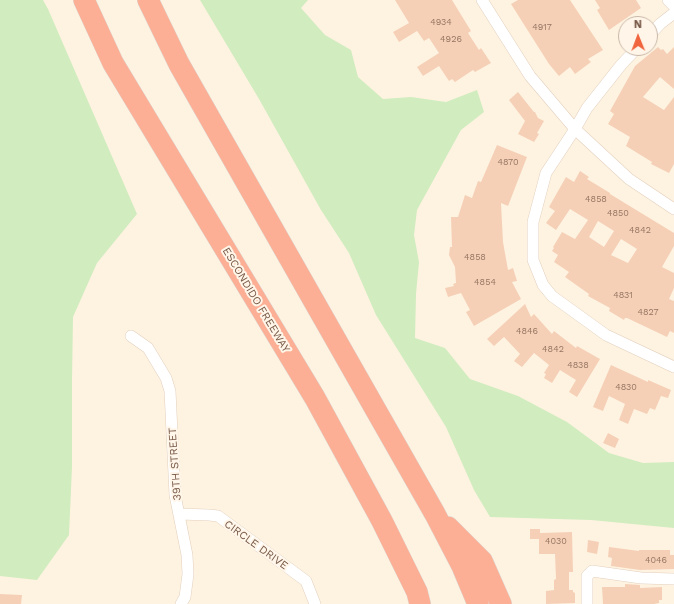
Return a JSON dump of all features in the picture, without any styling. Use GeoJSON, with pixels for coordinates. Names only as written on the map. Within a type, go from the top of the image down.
{"type":"FeatureCollection","features":[{"type":"Feature","properties":{"kind":"highway","name":"ESCONDIDO FREEWAY"},"geometry":{"type":"LineString","coordinates":[[84,0],[113,63],[315,398],[382,521],[417,592],[420,604]]}},
{"type":"Feature","properties":{"kind":"highway"},"geometry":{"type":"LineString","coordinates":[[148,0],[179,64],[435,514],[462,566],[478,604]]}},
{"type":"Feature","properties":{"kind":"highway"},"geometry":{"type":"LineString","coordinates":[[435,514],[482,561],[501,604]]}},
{"type":"Feature","properties":{"kind":"street"},"geometry":{"type":"LineString","coordinates":[[482,0],[530,76],[575,129],[629,179],[674,209]]}},
{"type":"Feature","properties":{"kind":"street"},"geometry":{"type":"LineString","coordinates":[[668,0],[674,6]]}},
{"type":"Feature","properties":{"kind":"street"},"geometry":{"type":"LineString","coordinates":[[658,26],[674,13]]}},
{"type":"Feature","properties":{"kind":"street"},"geometry":{"type":"LineString","coordinates":[[629,56],[587,108],[546,173],[533,222],[533,260],[543,285],[552,296],[606,335],[674,367]]}},
{"type":"Feature","properties":{"kind":"street","name":"39TH STREET"},"geometry":{"type":"LineString","coordinates":[[131,336],[148,348],[166,378],[170,391],[175,495],[187,555],[188,574],[185,596],[181,604]]}},
{"type":"Feature","properties":{"kind":"street","name":"CIRCLE DRIVE"},"geometry":{"type":"LineString","coordinates":[[180,514],[218,516],[306,582],[315,604]]}},
{"type":"Feature","properties":{"kind":"street"},"geometry":{"type":"LineString","coordinates":[[587,604],[587,576],[592,571],[641,578],[674,579]]}},
{"type":"Feature","properties":{"kind":"green space"},"geometry":{"type":"Polygon","coordinates":[[[0,0],[43,0],[137,214],[97,263],[73,317],[72,467],[69,535],[37,580],[0,576],[0,0]]]}},
{"type":"Feature","properties":{"kind":"green space"},"geometry":{"type":"Polygon","coordinates":[[[200,0],[308,0],[301,8],[325,35],[351,50],[358,77],[383,99],[411,97],[446,102],[477,90],[484,112],[461,130],[417,210],[414,235],[419,262],[416,294],[415,338],[445,348],[470,379],[518,396],[567,422],[609,453],[643,463],[674,462],[674,528],[591,520],[490,517],[474,490],[446,427],[376,315],[349,253],[321,210],[259,99],[200,0]]]}},
{"type":"Feature","properties":{"kind":"building"},"geometry":{"type":"Polygon","coordinates":[[[395,0],[452,0],[471,31],[468,33],[479,50],[481,48],[491,63],[475,72],[473,70],[455,82],[452,79],[449,81],[439,66],[423,76],[417,67],[439,53],[429,38],[424,41],[417,31],[399,42],[393,32],[409,23],[395,0]]]}},
{"type":"Feature","properties":{"kind":"building"},"geometry":{"type":"Polygon","coordinates":[[[518,0],[570,0],[603,50],[588,59],[591,62],[575,74],[570,67],[559,76],[549,64],[511,4],[518,0]]]}},
{"type":"Feature","properties":{"kind":"building"},"geometry":{"type":"Polygon","coordinates":[[[595,0],[636,0],[641,8],[629,16],[618,16],[618,24],[609,30],[597,10],[600,8],[595,0]]]}},
{"type":"Feature","properties":{"kind":"building"},"geometry":{"type":"Polygon","coordinates":[[[658,47],[661,50],[663,49],[667,54],[674,47],[674,89],[660,77],[643,97],[664,110],[674,97],[674,164],[669,173],[651,164],[652,162],[626,146],[630,137],[608,124],[614,114],[610,111],[635,66],[647,56],[658,56],[658,47]]]}},
{"type":"Feature","properties":{"kind":"building"},"geometry":{"type":"Polygon","coordinates":[[[518,92],[535,112],[538,118],[544,121],[534,142],[518,134],[525,121],[509,100],[518,92]]]}},
{"type":"Feature","properties":{"kind":"building"},"geometry":{"type":"Polygon","coordinates":[[[497,145],[527,157],[508,206],[501,203],[503,242],[508,270],[513,268],[517,281],[512,282],[521,299],[474,326],[466,312],[470,310],[461,293],[448,297],[445,288],[454,286],[453,284],[456,283],[455,267],[449,255],[450,247],[452,247],[451,217],[458,217],[465,195],[472,198],[478,181],[481,182],[497,145]]]}},
{"type":"Feature","properties":{"kind":"building"},"geometry":{"type":"Polygon","coordinates":[[[580,171],[589,177],[587,179],[674,233],[674,246],[662,267],[674,273],[674,288],[669,299],[674,301],[674,333],[670,331],[667,337],[627,318],[624,320],[609,311],[610,308],[588,296],[589,294],[565,277],[569,272],[554,262],[558,255],[552,251],[554,248],[553,247],[562,232],[575,239],[588,220],[570,209],[556,230],[546,223],[555,211],[549,207],[566,177],[574,182],[580,171]],[[598,221],[589,237],[604,247],[614,231],[598,221]],[[621,239],[611,255],[628,263],[637,249],[621,239]]]}},
{"type":"Feature","properties":{"kind":"building"},"geometry":{"type":"Polygon","coordinates":[[[525,304],[531,317],[534,314],[552,334],[554,331],[576,348],[577,346],[600,359],[577,397],[569,392],[576,380],[560,370],[552,383],[544,378],[546,374],[544,373],[549,365],[534,353],[522,367],[514,361],[520,354],[504,337],[494,346],[487,339],[525,304]]]}},
{"type":"Feature","properties":{"kind":"building"},"geometry":{"type":"Polygon","coordinates":[[[611,365],[648,382],[648,380],[671,390],[668,398],[661,396],[655,410],[650,408],[647,414],[634,409],[628,424],[619,420],[625,404],[609,396],[603,411],[593,407],[611,365]]]}},
{"type":"Feature","properties":{"kind":"building"},"geometry":{"type":"Polygon","coordinates":[[[608,433],[619,439],[615,448],[603,443],[608,433]]]}},
{"type":"Feature","properties":{"kind":"building"},"geometry":{"type":"Polygon","coordinates":[[[530,529],[540,529],[540,533],[572,532],[573,572],[569,572],[569,590],[573,590],[575,593],[575,603],[546,604],[546,591],[554,590],[554,580],[556,579],[555,554],[539,554],[539,539],[530,539],[530,529]]]}},
{"type":"Feature","properties":{"kind":"building"},"geometry":{"type":"Polygon","coordinates":[[[588,540],[599,542],[597,554],[587,552],[588,540]]]}},
{"type":"Feature","properties":{"kind":"building"},"geometry":{"type":"Polygon","coordinates":[[[609,547],[639,551],[670,550],[670,555],[674,555],[674,569],[640,570],[611,566],[612,558],[608,557],[609,547]]]}},
{"type":"Feature","properties":{"kind":"building"},"geometry":{"type":"Polygon","coordinates":[[[625,584],[640,585],[640,588],[662,587],[662,600],[659,600],[659,603],[654,604],[603,604],[602,587],[625,587],[625,584]]]}},
{"type":"Feature","properties":{"kind":"building"},"geometry":{"type":"Polygon","coordinates":[[[0,594],[22,595],[21,604],[0,604],[0,594]]]}}]}
